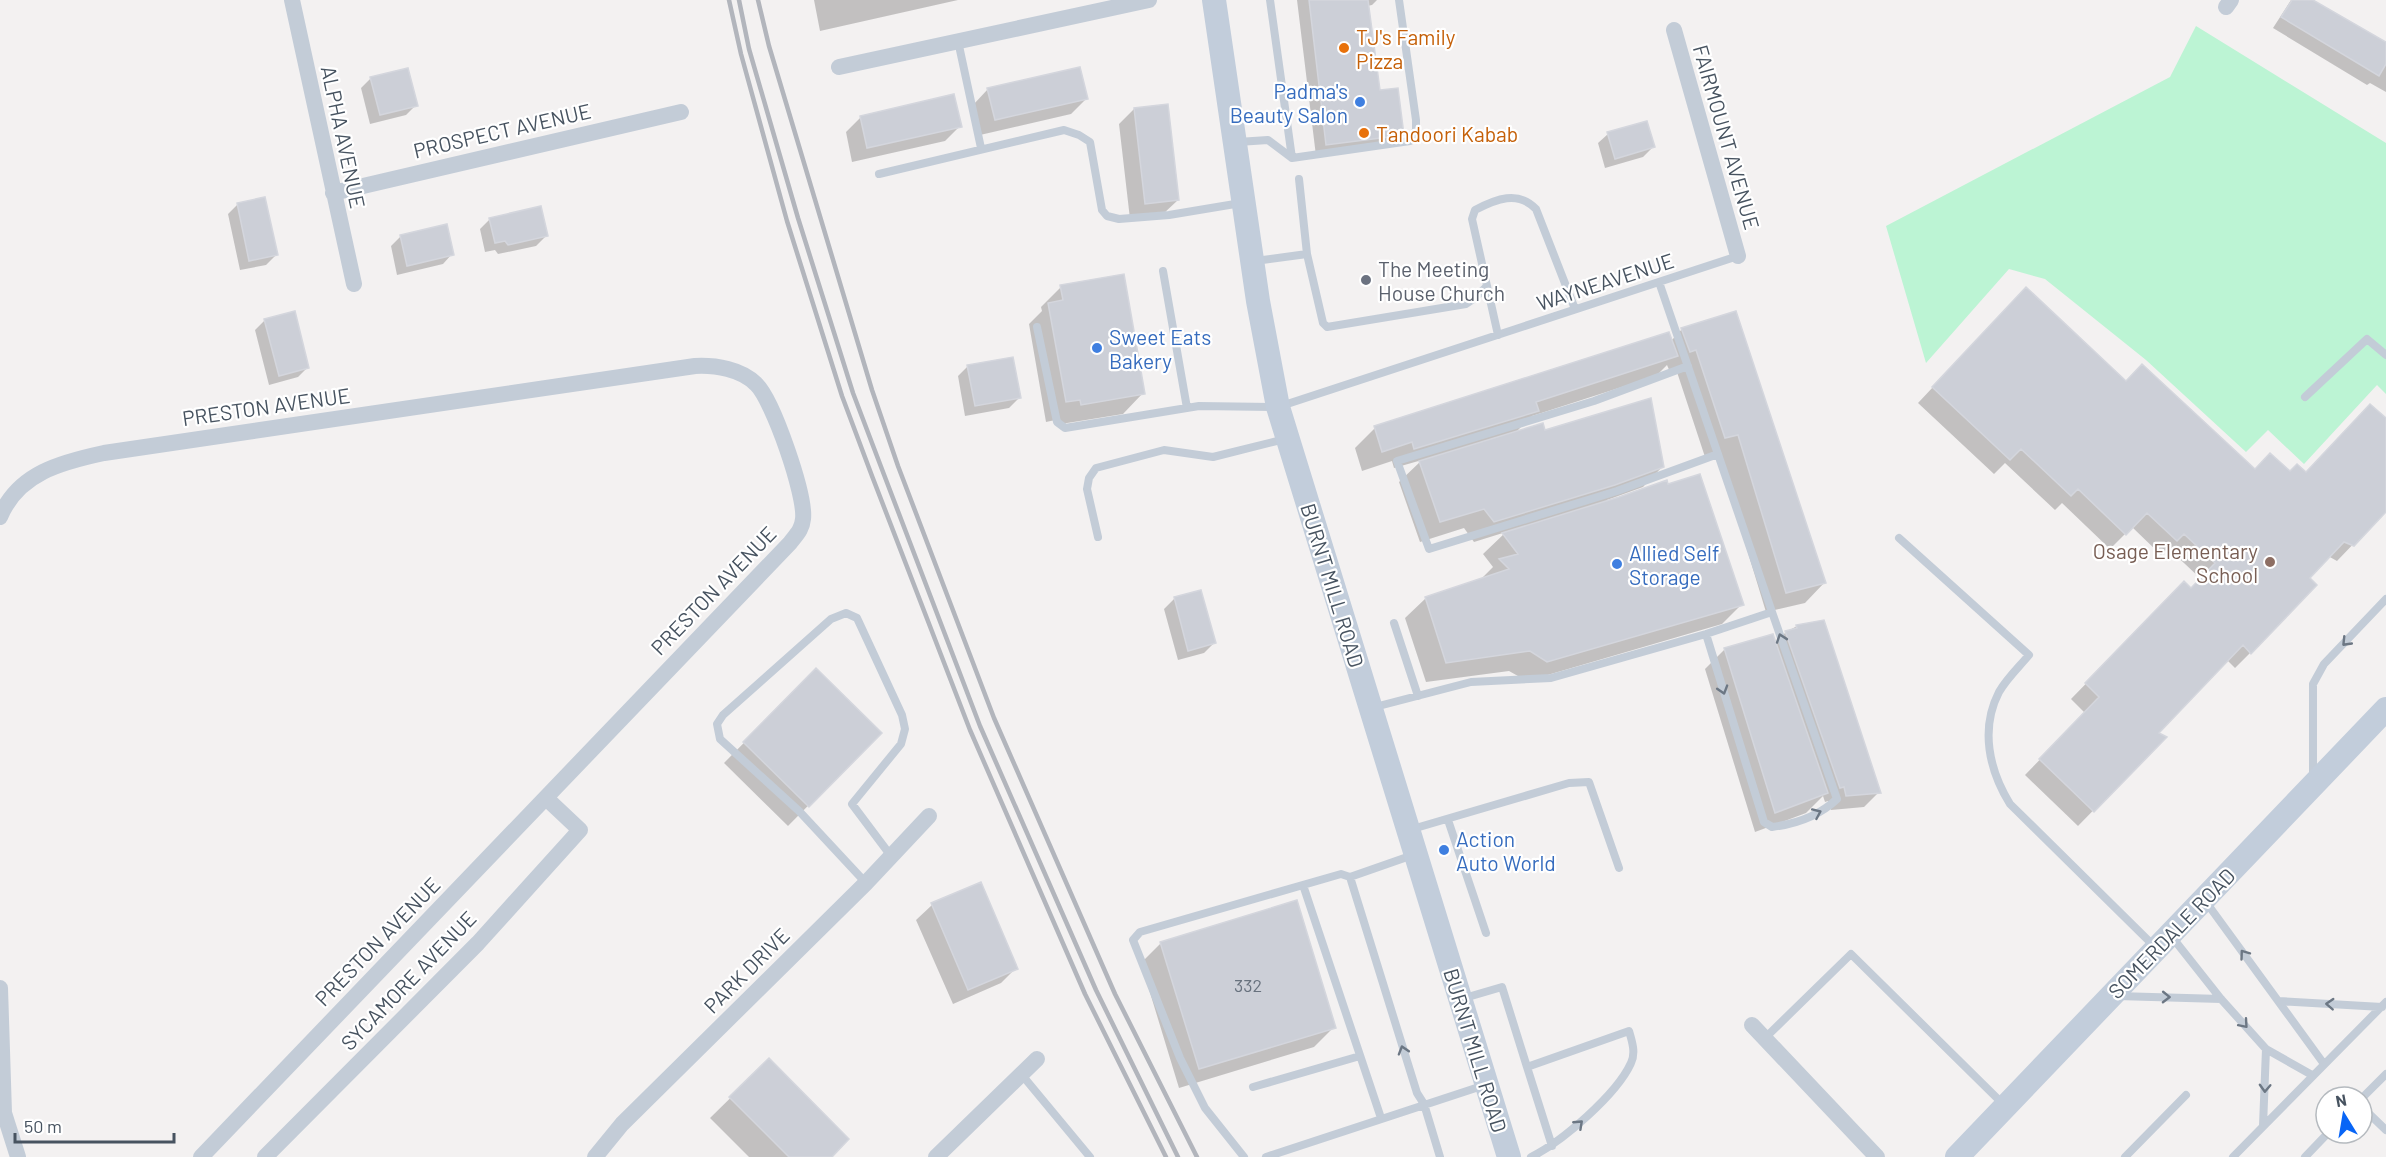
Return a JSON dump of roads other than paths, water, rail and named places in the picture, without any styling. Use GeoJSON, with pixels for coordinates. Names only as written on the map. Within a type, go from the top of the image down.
{"type":"FeatureCollection","features":[{"type":"Feature","properties":{"kind":"main road","name":"BURNT MILL ROAD"},"geometry":{"type":"LineString","coordinates":[[1214,0],[1252,261],[1278,407],[1509,1157]]}},
{"type":"Feature","properties":{"kind":"main road","name":"SOMERDALE ROAD"},"geometry":{"type":"LineString","coordinates":[[1957,1157],[2386,709]]}},
{"type":"Feature","properties":{"kind":"street","name":"ALPHA AVENUE"},"geometry":{"type":"LineString","coordinates":[[291,0],[354,284]]}},
{"type":"Feature","properties":{"kind":"street"},"geometry":{"type":"LineString","coordinates":[[839,67],[1149,0]]}},
{"type":"Feature","properties":{"kind":"street","name":"FAIRMOUNT AVENUE"},"geometry":{"type":"LineString","coordinates":[[1674,30],[1738,256]]}},
{"type":"Feature","properties":{"kind":"street","name":"PROSPECT AVENUE"},"geometry":{"type":"LineString","coordinates":[[333,193],[681,112]]}},
{"type":"Feature","properties":{"kind":"street","name":"PRESTON AVENUE"},"geometry":{"type":"LineString","coordinates":[[0,517],[8,488],[63,462],[104,453],[708,365],[730,370],[756,384],[768,402],[793,468],[804,517],[801,530],[201,1157]]}},
{"type":"Feature","properties":{"kind":"street","name":"SYCAMORE AVENUE"},"geometry":{"type":"LineString","coordinates":[[265,1157],[478,943],[580,830],[546,798]]}},
{"type":"Feature","properties":{"kind":"street","name":"PARK DRIVE"},"geometry":{"type":"LineString","coordinates":[[595,1157],[622,1124],[866,883],[929,816]]}},
{"type":"Feature","properties":{"kind":"street"},"geometry":{"type":"LineString","coordinates":[[0,988],[4,1113],[18,1157]]}},
{"type":"Feature","properties":{"kind":"street"},"geometry":{"type":"LineString","coordinates":[[1752,1025],[1877,1157]]}},
{"type":"Feature","properties":{"kind":"street"},"geometry":{"type":"LineString","coordinates":[[936,1157],[1037,1059]]}},
{"type":"Feature","properties":{"kind":"lane"},"geometry":{"type":"LineString","coordinates":[[1270,0],[1292,158]]}},
{"type":"Feature","properties":{"kind":"lane"},"geometry":{"type":"LineString","coordinates":[[1235,143],[1268,140],[1292,158],[1410,141],[1416,130],[1416,120],[1399,0]]}},
{"type":"Feature","properties":{"kind":"lane"},"geometry":{"type":"LineString","coordinates":[[958,41],[981,148]]}},
{"type":"Feature","properties":{"kind":"lane"},"geometry":{"type":"LineString","coordinates":[[879,174],[1064,130],[1080,135],[1090,142],[1102,210],[1107,216],[1119,219],[1168,215],[1244,203]]}},
{"type":"Feature","properties":{"kind":"lane"},"geometry":{"type":"LineString","coordinates":[[1299,179],[1307,254],[1323,323],[1327,327],[1466,303],[1487,286]]}},
{"type":"Feature","properties":{"kind":"lane"},"geometry":{"type":"LineString","coordinates":[[1498,335],[1472,219],[1475,210],[1486,204],[1516,197],[1527,200],[1536,209],[1575,309]]}},
{"type":"Feature","properties":{"kind":"lane"},"geometry":{"type":"LineString","coordinates":[[1252,261],[1307,254]]}},
{"type":"Feature","properties":{"kind":"lane","name":"WAYNEAVENUE"},"geometry":{"type":"LineString","coordinates":[[1037,327],[1057,422],[1065,428],[1199,406],[1278,407],[1738,256]]}},
{"type":"Feature","properties":{"kind":"lane"},"geometry":{"type":"LineString","coordinates":[[1163,271],[1187,408]]}},
{"type":"Feature","properties":{"kind":"lane"},"geometry":{"type":"LineString","coordinates":[[1659,282],[1837,799],[1825,810],[1787,825],[1772,827],[1764,822],[1706,634]]}},
{"type":"Feature","properties":{"kind":"lane"},"geometry":{"type":"LineString","coordinates":[[2305,397],[2367,339],[2386,356]]}},
{"type":"Feature","properties":{"kind":"lane"},"geometry":{"type":"LineString","coordinates":[[1688,366],[1594,401],[1397,461],[1429,549],[1617,490],[1718,454]]}},
{"type":"Feature","properties":{"kind":"lane"},"geometry":{"type":"LineString","coordinates":[[1098,537],[1087,489],[1089,478],[1096,468],[1164,450],[1213,456],[1288,438]]}},
{"type":"Feature","properties":{"kind":"lane"},"geometry":{"type":"LineString","coordinates":[[1899,538],[2029,655],[1999,692],[1992,711],[1988,745],[1995,775],[2010,804],[2163,941],[2221,999],[2266,1049],[2312,1076]]}},
{"type":"Feature","properties":{"kind":"lane"},"geometry":{"type":"LineString","coordinates":[[2314,784],[2313,695],[2317,675],[2324,664],[2386,599]]}},
{"type":"Feature","properties":{"kind":"lane"},"geometry":{"type":"LineString","coordinates":[[1371,708],[1472,682],[1551,678],[1706,634],[1772,612]]}},
{"type":"Feature","properties":{"kind":"lane"},"geometry":{"type":"LineString","coordinates":[[866,883],[799,811],[720,739],[717,724],[723,715],[831,619],[846,614],[857,618],[902,715],[905,729],[901,744],[852,804],[891,856]]}},
{"type":"Feature","properties":{"kind":"lane"},"geometry":{"type":"LineString","coordinates":[[1394,623],[1418,696]]}},
{"type":"Feature","properties":{"kind":"lane"},"geometry":{"type":"LineString","coordinates":[[1408,830],[1569,783],[1589,782],[1619,868]]}},
{"type":"Feature","properties":{"kind":"lane"},"geometry":{"type":"LineString","coordinates":[[1448,820],[1486,933]]}},
{"type":"Feature","properties":{"kind":"lane"},"geometry":{"type":"LineString","coordinates":[[1244,1157],[1205,1108],[1180,1058],[1133,940],[1140,932],[1341,874],[1350,877],[1416,854]]}},
{"type":"Feature","properties":{"kind":"lane"},"geometry":{"type":"LineString","coordinates":[[1350,877],[1417,1093],[1424,1104],[1440,1157]]}},
{"type":"Feature","properties":{"kind":"lane"},"geometry":{"type":"LineString","coordinates":[[1303,885],[1381,1118]]}},
{"type":"Feature","properties":{"kind":"lane"},"geometry":{"type":"LineString","coordinates":[[2204,899],[2324,1064]]}},
{"type":"Feature","properties":{"kind":"lane"},"geometry":{"type":"LineString","coordinates":[[1765,1038],[1851,954],[2005,1106]]}},
{"type":"Feature","properties":{"kind":"lane"},"geometry":{"type":"LineString","coordinates":[[1461,999],[1503,987],[1552,1146]]}},
{"type":"Feature","properties":{"kind":"lane"},"geometry":{"type":"LineString","coordinates":[[2110,996],[2221,999]]}},
{"type":"Feature","properties":{"kind":"lane"},"geometry":{"type":"LineString","coordinates":[[2279,1001],[2384,1005]]}},
{"type":"Feature","properties":{"kind":"lane"},"geometry":{"type":"LineString","coordinates":[[2234,1157],[2384,1005]]}},
{"type":"Feature","properties":{"kind":"lane"},"geometry":{"type":"LineString","coordinates":[[1527,1067],[1629,1031],[1634,1052],[1632,1062],[1626,1071],[1593,1110],[1552,1146],[1531,1157]]}},
{"type":"Feature","properties":{"kind":"lane"},"geometry":{"type":"LineString","coordinates":[[2263,1126],[2266,1049]]}},
{"type":"Feature","properties":{"kind":"lane"},"geometry":{"type":"LineString","coordinates":[[1253,1087],[1360,1056]]}},
{"type":"Feature","properties":{"kind":"lane"},"geometry":{"type":"LineString","coordinates":[[2374,1086],[2386,1074]]}},
{"type":"Feature","properties":{"kind":"lane"},"geometry":{"type":"LineString","coordinates":[[1022,1075],[1090,1157]]}},
{"type":"Feature","properties":{"kind":"lane"},"geometry":{"type":"LineString","coordinates":[[1266,1157],[1487,1084]]}},
{"type":"Feature","properties":{"kind":"lane"},"geometry":{"type":"LineString","coordinates":[[2125,1157],[2186,1095]]}},
{"type":"Feature","properties":{"kind":"lane"},"geometry":{"type":"LineString","coordinates":[[2374,1118],[2386,1130]]}},
{"type":"Feature","properties":{"kind":"lane"},"geometry":{"type":"LineString","coordinates":[[2305,1157],[2316,1145]]}},
{"type":"Feature","properties":{"kind":"railway"},"geometry":{"type":"LineString","coordinates":[[729,0],[741,54],[787,221],[842,396],[872,476],[970,730],[1085,994],[1166,1157]]}},
{"type":"Feature","properties":{"kind":"railway"},"geometry":{"type":"LineString","coordinates":[[739,0],[749,49],[798,218],[853,393],[980,726],[1096,990],[1178,1157]]}},
{"type":"Feature","properties":{"kind":"railway"},"geometry":{"type":"LineString","coordinates":[[758,0],[769,46],[872,390],[898,466],[994,718],[1115,994],[1197,1157]]}},
{"type":"Feature","properties":{"kind":"place","name":"TJ's Family Pizza"},"geometry":{"type":"Point","coordinates":[1344,48]}},
{"type":"Feature","properties":{"kind":"place","name":"Padma's Beauty Salon"},"geometry":{"type":"Point","coordinates":[1360,102]}},
{"type":"Feature","properties":{"kind":"place","name":"Tandoori Kabab"},"geometry":{"type":"Point","coordinates":[1364,133]}},
{"type":"Feature","properties":{"kind":"place","name":"The Meeting House Church"},"geometry":{"type":"Point","coordinates":[1366,280]}},
{"type":"Feature","properties":{"kind":"place","name":"Sweet Eats Bakery"},"geometry":{"type":"Point","coordinates":[1097,348]}},
{"type":"Feature","properties":{"kind":"place","name":"Osage Elementary School"},"geometry":{"type":"Point","coordinates":[2270,562]}},
{"type":"Feature","properties":{"kind":"place","name":"Allied Self Storage"},"geometry":{"type":"Point","coordinates":[1617,564]}},
{"type":"Feature","properties":{"kind":"place","name":"Action Auto World"},"geometry":{"type":"Point","coordinates":[1444,850]}}]}
